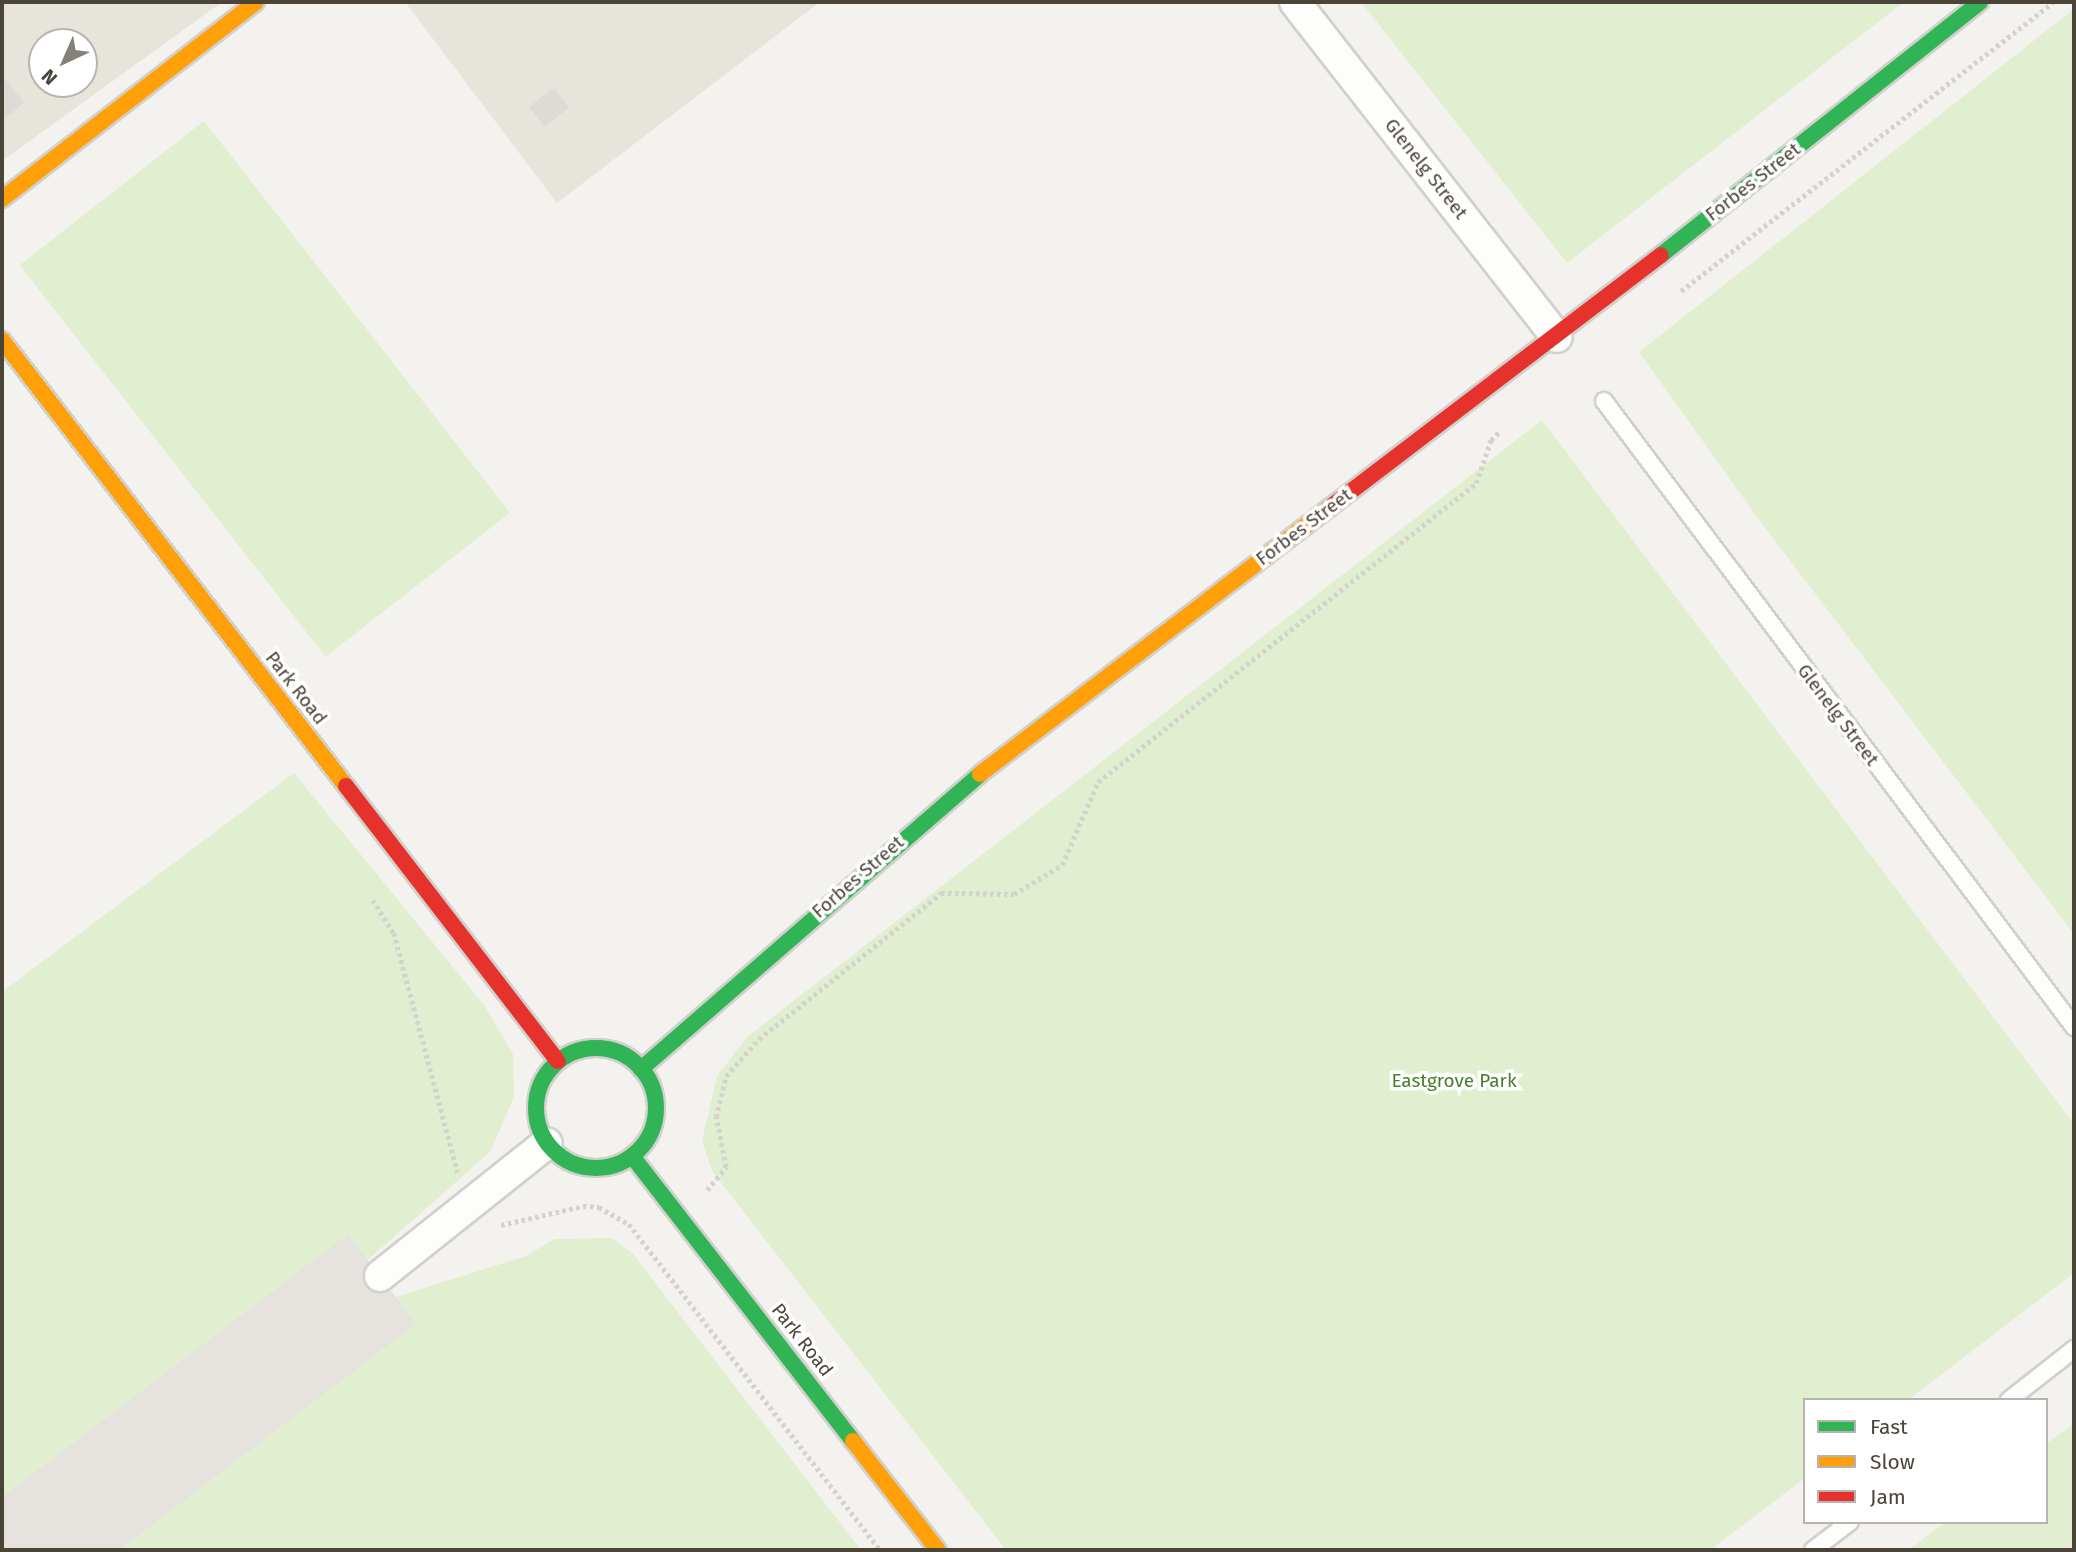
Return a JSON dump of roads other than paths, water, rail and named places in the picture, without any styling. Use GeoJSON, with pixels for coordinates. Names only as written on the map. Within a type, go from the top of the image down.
{"type":"FeatureCollection","features":[{"type":"Feature","properties":{"kind":"street"},"geometry":{"type":"LineString","coordinates":[[2,199],[256,2]]}},
{"type":"Feature","properties":{"kind":"street","name":"Glenelg Street"},"geometry":{"type":"LineString","coordinates":[[1295,2],[1557,337]]}},
{"type":"Feature","properties":{"kind":"street","name":"Forbes Street"},"geometry":{"type":"LineString","coordinates":[[642,1069],[873,863],[1030,732],[1557,337],[1980,2]]}},
{"type":"Feature","properties":{"kind":"street","name":"Park Road"},"geometry":{"type":"LineString","coordinates":[[2,340],[558,1061]]}},
{"type":"Feature","properties":{"kind":"street"},"geometry":{"type":"LineString","coordinates":[[605,1049],[642,1069],[651,1084],[655,1115],[648,1137],[632,1157],[589,1167],[574,1164],[547,1143],[536,1105],[544,1078],[558,1061],[576,1051],[605,1049]]}},
{"type":"Feature","properties":{"kind":"street"},"geometry":{"type":"LineString","coordinates":[[380,1276],[547,1143]]}},
{"type":"Feature","properties":{"kind":"street","name":"Park Road"},"geometry":{"type":"LineString","coordinates":[[632,1157],[938,1550]]}},
{"type":"Feature","properties":{"kind":"lane","name":"Glenelg Street"},"geometry":{"type":"LineString","coordinates":[[1604,401],[2074,1027]]}},
{"type":"Feature","properties":{"kind":"lane"},"geometry":{"type":"LineString","coordinates":[[2012,1398],[2074,1349]]}},
{"type":"Feature","properties":{"kind":"lane"},"geometry":{"type":"LineString","coordinates":[[1813,1550],[1847,1524]]}},
{"type":"Feature","properties":{"kind":"park label","name":"Eastgrove Park"},"geometry":{"type":"Point","coordinates":[1454,1081]}}]}
